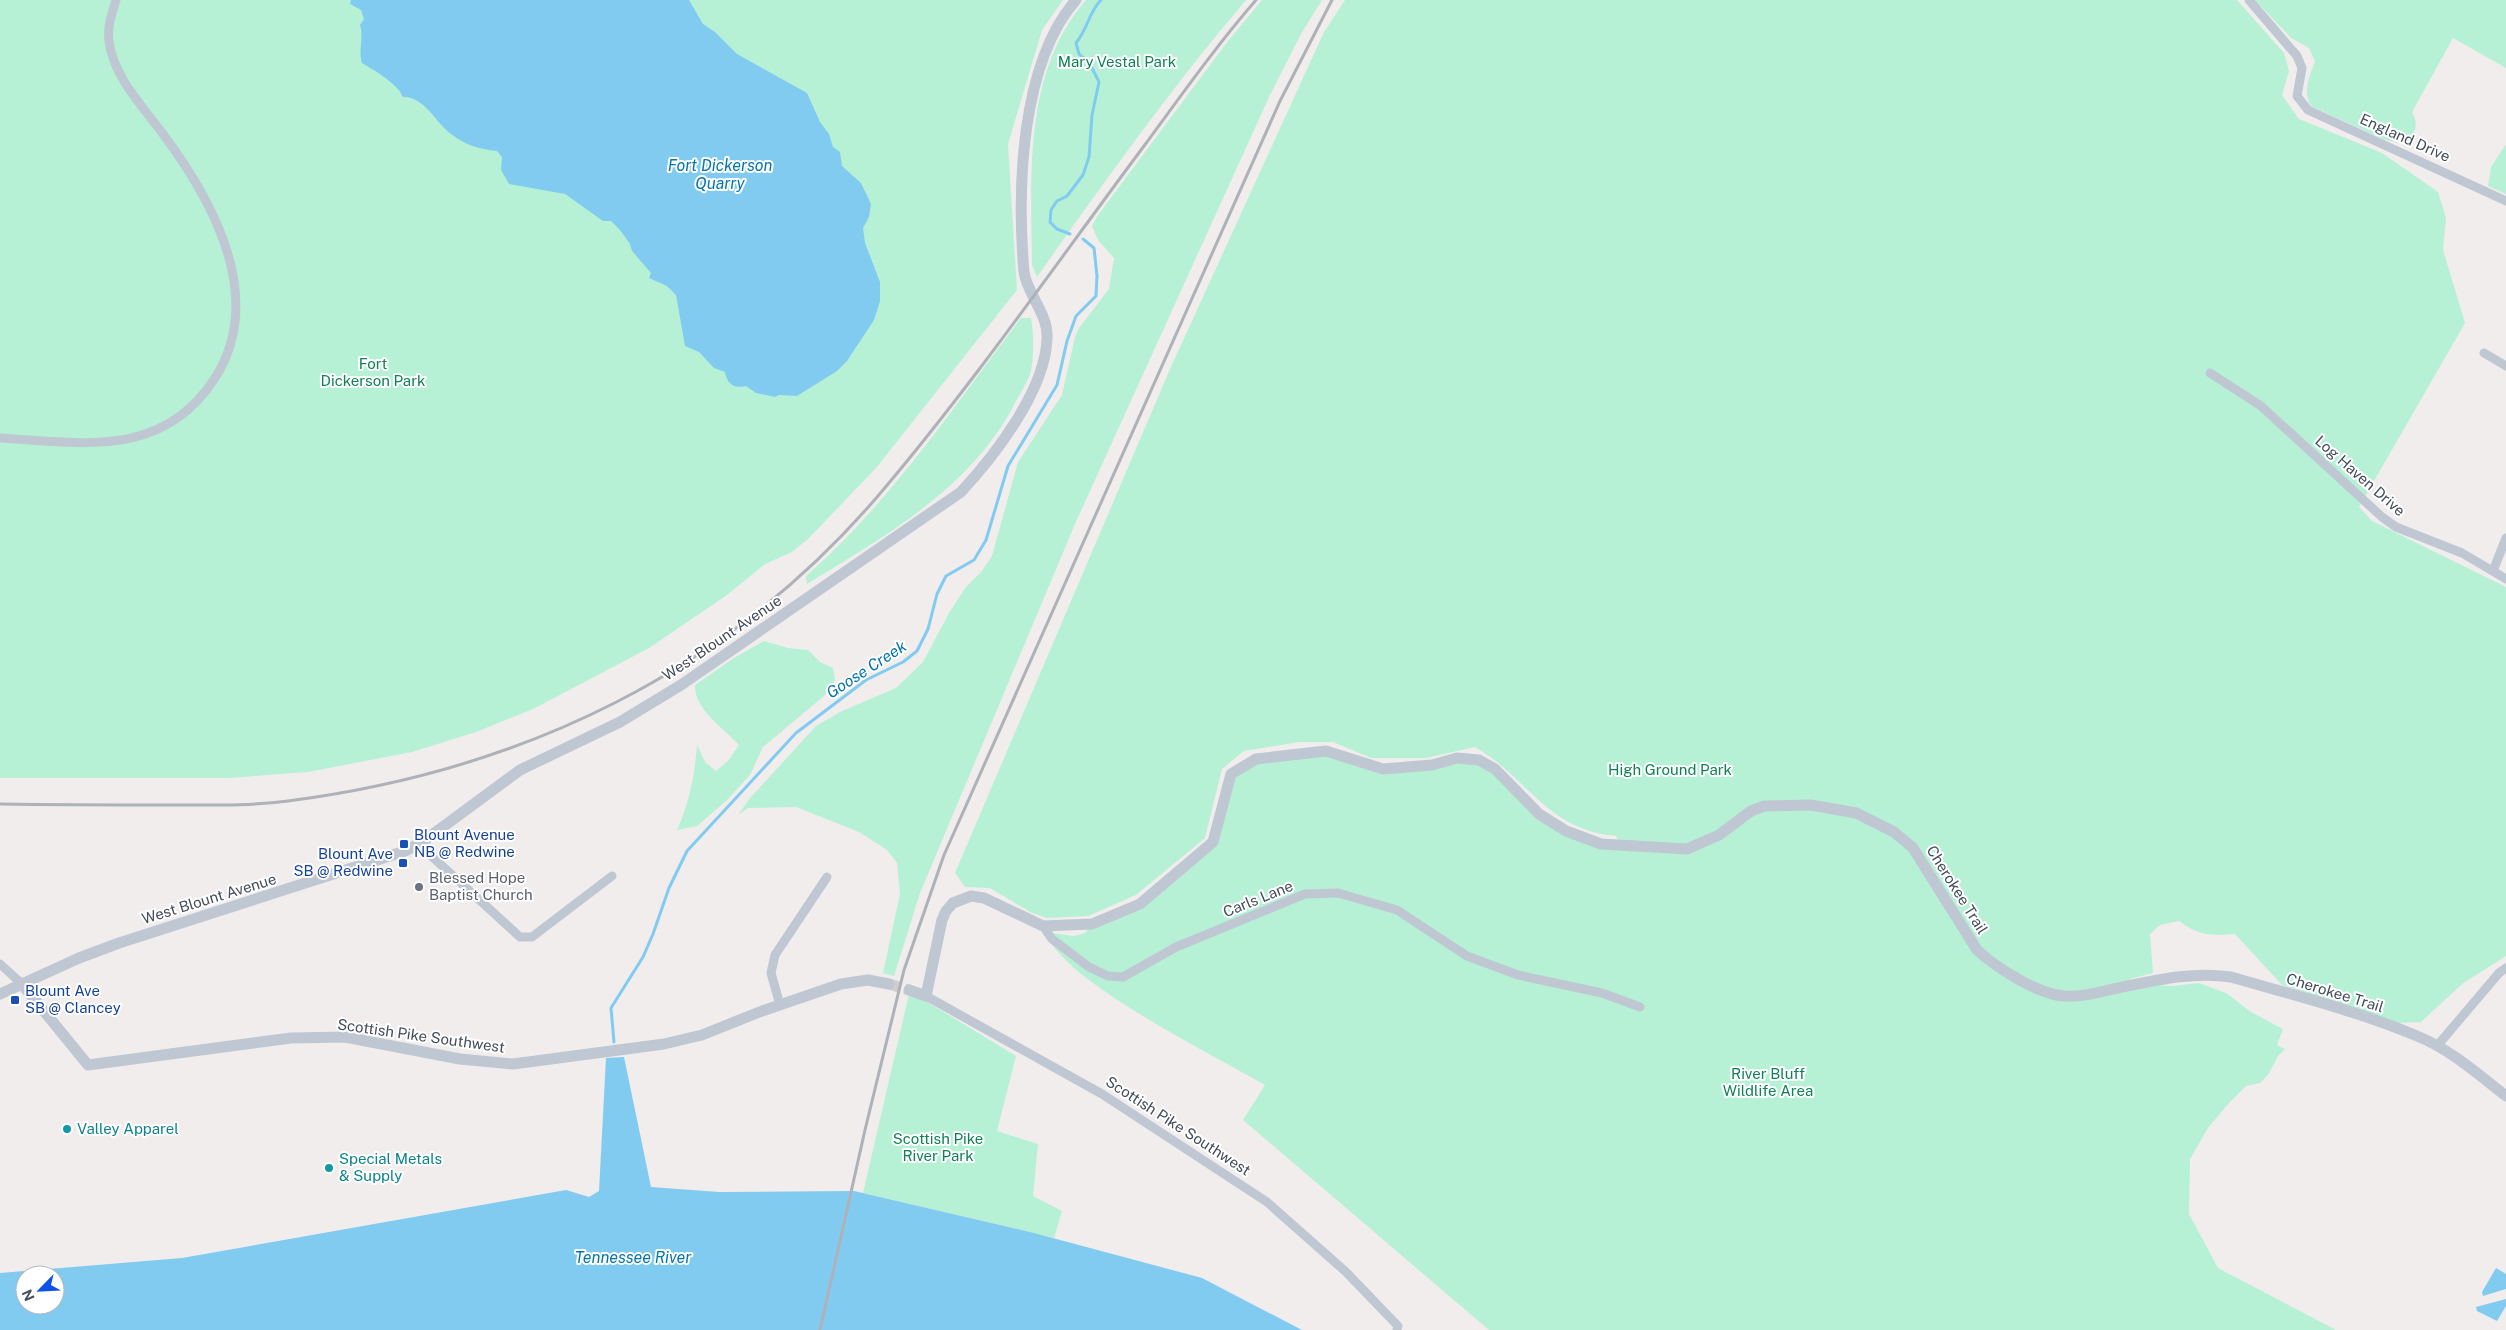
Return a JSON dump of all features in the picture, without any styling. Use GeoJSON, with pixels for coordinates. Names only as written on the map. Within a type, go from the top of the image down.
{"type":"FeatureCollection","features":[{"type":"Feature","properties":{"kind":"street"},"geometry":{"type":"LineString","coordinates":[[0,438],[100,443],[119,441],[161,427],[185,415],[207,391],[223,365],[230,345],[236,317],[237,293],[223,241],[191,176],[133,93],[114,60],[109,40],[110,21],[116,0]]}},
{"type":"Feature","properties":{"kind":"street","name":"West Blount Avenue"},"geometry":{"type":"LineString","coordinates":[[0,994],[21,983],[119,943],[388,858],[421,842],[520,770],[620,722],[681,685],[939,509],[961,492],[982,469],[1024,405],[1039,376],[1048,338],[1039,307],[1024,274],[1022,189],[1026,136],[1032,95],[1040,65],[1051,36],[1076,0]]}},
{"type":"Feature","properties":{"kind":"street","name":"England Drive"},"geometry":{"type":"LineString","coordinates":[[2248,0],[2297,56],[2302,68],[2297,96],[2308,110],[2506,201]]}},
{"type":"Feature","properties":{"kind":"street"},"geometry":{"type":"LineString","coordinates":[[2484,353],[2506,366]]}},
{"type":"Feature","properties":{"kind":"street","name":"Log Haven Drive"},"geometry":{"type":"LineString","coordinates":[[2210,374],[2262,406],[2382,517],[2396,527],[2462,553],[2505,579]]}},
{"type":"Feature","properties":{"kind":"street"},"geometry":{"type":"LineString","coordinates":[[2493,571],[2506,538]]}},
{"type":"Feature","properties":{"kind":"street","name":"Cherokee Trail"},"geometry":{"type":"LineString","coordinates":[[926,996],[939,930],[946,911],[953,903],[971,896],[984,898],[1043,926],[1092,924],[1140,904],[1213,842],[1231,774],[1256,759],[1326,751],[1383,769],[1432,765],[1457,758],[1479,760],[1495,769],[1539,814],[1566,831],[1600,844],[1687,849],[1719,836],[1751,811],[1764,806],[1811,805],[1856,813],[1894,832],[1913,848],[1977,950],[1995,967],[2053,994],[2077,996],[2185,975],[2211,974],[2231,978],[2352,1013],[2418,1036],[2437,1046],[2506,1096]]}},
{"type":"Feature","properties":{"kind":"street"},"geometry":{"type":"LineString","coordinates":[[421,842],[427,852],[520,937],[532,937],[612,876]]}},
{"type":"Feature","properties":{"kind":"street"},"geometry":{"type":"LineString","coordinates":[[780,1005],[771,973],[775,955],[827,877]]}},
{"type":"Feature","properties":{"kind":"street","name":"Carls Lane"},"geometry":{"type":"LineString","coordinates":[[1043,926],[1052,939],[1089,966],[1108,976],[1123,978],[1176,947],[1306,894],[1338,894],[1397,910],[1476,960],[1518,975],[1602,993],[1640,1007]]}},
{"type":"Feature","properties":{"kind":"street"},"geometry":{"type":"LineString","coordinates":[[0,964],[21,983]]}},
{"type":"Feature","properties":{"kind":"street"},"geometry":{"type":"LineString","coordinates":[[2437,1046],[2499,973],[2506,968]]}},
{"type":"Feature","properties":{"kind":"street","name":"Scottish Pike Southwest"},"geometry":{"type":"LineString","coordinates":[[21,983],[88,1065],[291,1038],[345,1037],[460,1059],[513,1064],[664,1044],[702,1035],[780,1005],[854,981],[868,980],[889,984]]}},
{"type":"Feature","properties":{"kind":"street","name":"Scottish Pike Southwest"},"geometry":{"type":"LineString","coordinates":[[909,990],[926,996],[960,1013],[1102,1094],[1267,1202],[1345,1271],[1398,1326],[1397,1330]]}},
{"type":"Feature","properties":{"kind":"green space","name":"Fort Dickerson Park"},"geometry":{"type":"Polygon","coordinates":[[[0,0],[1063,0],[1042,30],[1008,144],[1017,290],[876,468],[809,538],[792,552],[765,564],[727,595],[649,648],[533,709],[476,732],[412,752],[308,772],[229,778],[0,778],[0,0]]]}},
{"type":"Feature","properties":{"kind":"green space","name":"Mary Vestal Park"},"geometry":{"type":"Polygon","coordinates":[[[1086,0],[1246,0],[1165,101],[1037,277],[1032,265],[1031,196],[1035,126],[1041,92],[1051,59],[1066,28],[1086,0]]]}},
{"type":"Feature","properties":{"kind":"green space"},"geometry":{"type":"Polygon","coordinates":[[[1262,0],[1322,0],[1301,34],[1270,95],[1075,524],[920,893],[894,976],[883,973],[900,894],[897,863],[887,850],[859,832],[796,807],[748,808],[738,815],[750,798],[816,726],[842,711],[896,688],[923,662],[949,613],[966,587],[981,572],[992,556],[1018,462],[1062,395],[1075,337],[1079,328],[1109,289],[1114,258],[1098,240],[1092,226],[1098,215],[1228,41],[1262,0]]]}},
{"type":"Feature","properties":{"kind":"green space"},"geometry":{"type":"Polygon","coordinates":[[[1345,0],[2237,0],[2284,53],[2289,71],[2282,95],[2299,119],[2382,153],[2438,192],[2446,218],[2443,250],[2465,323],[2359,507],[2372,521],[2506,587],[2506,956],[2462,984],[2421,1022],[2398,1023],[2282,985],[2235,934],[2206,934],[2193,930],[2179,921],[2160,925],[2150,934],[2153,973],[2130,979],[2133,985],[2174,986],[2199,983],[2226,993],[2251,1012],[2283,1029],[2277,1045],[2285,1049],[2278,1056],[2268,1075],[2260,1083],[2246,1086],[2229,1103],[2208,1128],[2190,1159],[2189,1214],[2218,1268],[2336,1330],[1489,1330],[1243,1120],[1265,1085],[1180,1038],[1112,997],[1061,955],[1047,936],[1051,933],[1074,936],[1085,933],[1092,924],[1126,909],[1213,842],[1231,774],[1247,763],[1326,751],[1383,769],[1479,760],[1565,831],[1620,844],[1616,836],[1592,832],[1572,824],[1555,813],[1494,759],[1475,747],[1426,758],[1371,758],[1333,742],[1299,742],[1244,751],[1222,769],[1205,838],[1136,895],[1088,916],[1047,918],[1030,912],[990,888],[965,887],[955,873],[1170,369],[1324,32],[1345,0]]]}},
{"type":"Feature","properties":{"kind":"green space"},"geometry":{"type":"Polygon","coordinates":[[[2255,0],[2506,0],[2506,68],[2453,38],[2412,112],[2416,125],[2414,132],[2404,143],[2385,140],[2311,106],[2308,100],[2307,89],[2315,61],[2309,48],[2291,38],[2255,0]]]}},
{"type":"Feature","properties":{"kind":"green space"},"geometry":{"type":"Polygon","coordinates":[[[2506,144],[2506,194],[2488,186],[2491,167],[2506,144]]]}},
{"type":"Feature","properties":{"kind":"green space"},"geometry":{"type":"Polygon","coordinates":[[[1021,318],[1031,318],[1033,358],[1031,371],[1028,380],[996,435],[974,462],[950,486],[923,508],[866,548],[807,584],[806,576],[837,548],[866,517],[920,453],[1021,318]]]}},
{"type":"Feature","properties":{"kind":"green space"},"geometry":{"type":"Polygon","coordinates":[[[764,641],[788,648],[808,650],[820,662],[833,668],[835,680],[824,696],[763,747],[750,775],[726,801],[697,826],[677,830],[691,789],[697,745],[705,762],[716,771],[728,761],[739,745],[711,718],[699,703],[695,685],[734,658],[764,641]]]}},
{"type":"Feature","properties":{"kind":"green space","name":"Scottish Pike River Park"},"geometry":{"type":"Polygon","coordinates":[[[909,994],[924,1000],[1016,1056],[997,1131],[1038,1144],[1033,1196],[1062,1211],[1054,1238],[863,1193],[909,994]]]}},
{"type":"Feature","properties":{"kind":"water","name":"Fort Dickerson Quarry"},"geometry":{"type":"Polygon","coordinates":[[[351,0],[689,0],[703,24],[715,32],[737,54],[807,93],[820,122],[829,134],[833,147],[840,152],[842,166],[861,183],[871,204],[869,217],[863,228],[865,243],[880,282],[880,301],[874,320],[847,361],[837,371],[797,396],[779,395],[775,397],[756,393],[746,386],[738,387],[732,385],[727,380],[725,372],[714,368],[699,352],[685,346],[676,295],[667,286],[649,278],[651,273],[632,251],[630,244],[620,230],[611,221],[603,221],[565,194],[509,184],[501,170],[502,157],[497,151],[472,146],[456,138],[423,105],[410,98],[403,97],[391,82],[362,63],[360,25],[364,19],[361,10],[350,4],[351,0]]]}},
{"type":"Feature","properties":{"kind":"water","name":"Tennessee River"},"geometry":{"type":"Polygon","coordinates":[[[624,1057],[651,1187],[719,1192],[854,1191],[1034,1233],[1202,1278],[1302,1330],[0,1330],[0,1273],[15,1272],[15,1315],[65,1315],[65,1268],[182,1258],[566,1190],[589,1197],[599,1191],[606,1058],[624,1057]]]}},
{"type":"Feature","properties":{"kind":"water"},"geometry":{"type":"Polygon","coordinates":[[[2496,1268],[2506,1274],[2506,1289],[2483,1296],[2482,1292],[2496,1268]]]}},
{"type":"Feature","properties":{"kind":"water"},"geometry":{"type":"Polygon","coordinates":[[[2506,1299],[2506,1306],[2497,1321],[2477,1311],[2476,1307],[2506,1299]]]}},
{"type":"Feature","properties":{"kind":"waterway"},"geometry":{"type":"LineString","coordinates":[[1070,234],[1057,229],[1050,222],[1051,210],[1057,201],[1067,196],[1083,175],[1089,157],[1092,115],[1099,82],[1090,64],[1079,54],[1076,43],[1101,0]]}},
{"type":"Feature","properties":{"kind":"waterway","name":"Goose Creek"},"geometry":{"type":"LineString","coordinates":[[614,1042],[611,1008],[643,957],[669,888],[687,851],[796,733],[866,680],[903,662],[917,651],[928,629],[937,594],[946,576],[974,560],[986,540],[1008,466],[1057,385],[1067,341],[1076,316],[1096,296],[1097,276],[1094,248],[1083,239]]}},
{"type":"Feature","properties":{"kind":"tunnel"},"geometry":{"type":"LineString","coordinates":[[889,984],[909,990]]}},
{"type":"Feature","properties":{"kind":"railway"},"geometry":{"type":"LineString","coordinates":[[0,804],[218,805],[274,803],[374,786],[458,765],[538,737],[616,702],[689,660],[758,611],[823,554],[883,490],[984,363],[1198,72],[1256,0]]}},
{"type":"Feature","properties":{"kind":"railway"},"geometry":{"type":"LineString","coordinates":[[820,1330],[865,1130],[904,970],[944,855],[1280,101],[1332,0]]}},
{"type":"Feature","properties":{"kind":"place","name":"Blount Avenue NB @ Redwine"},"geometry":{"type":"Point","coordinates":[404,844]}},
{"type":"Feature","properties":{"kind":"place","name":"Blount Ave SB @ Redwine"},"geometry":{"type":"Point","coordinates":[403,863]}},
{"type":"Feature","properties":{"kind":"place","name":"Blessed Hope Baptist Church"},"geometry":{"type":"Point","coordinates":[419,887]}},
{"type":"Feature","properties":{"kind":"place","name":"Blount Ave SB @ Clancey"},"geometry":{"type":"Point","coordinates":[15,1000]}},
{"type":"Feature","properties":{"kind":"place","name":"Valley Apparel"},"geometry":{"type":"Point","coordinates":[67,1129]}},
{"type":"Feature","properties":{"kind":"place","name":"Special Metals & Supply"},"geometry":{"type":"Point","coordinates":[329,1168]}},
{"type":"Feature","properties":{"kind":"park label","name":"High Ground Park"},"geometry":{"type":"Point","coordinates":[1670,770]}},
{"type":"Feature","properties":{"kind":"park label","name":"River Bluff Wildlife Area"},"geometry":{"type":"Point","coordinates":[1768,1082]}}]}
